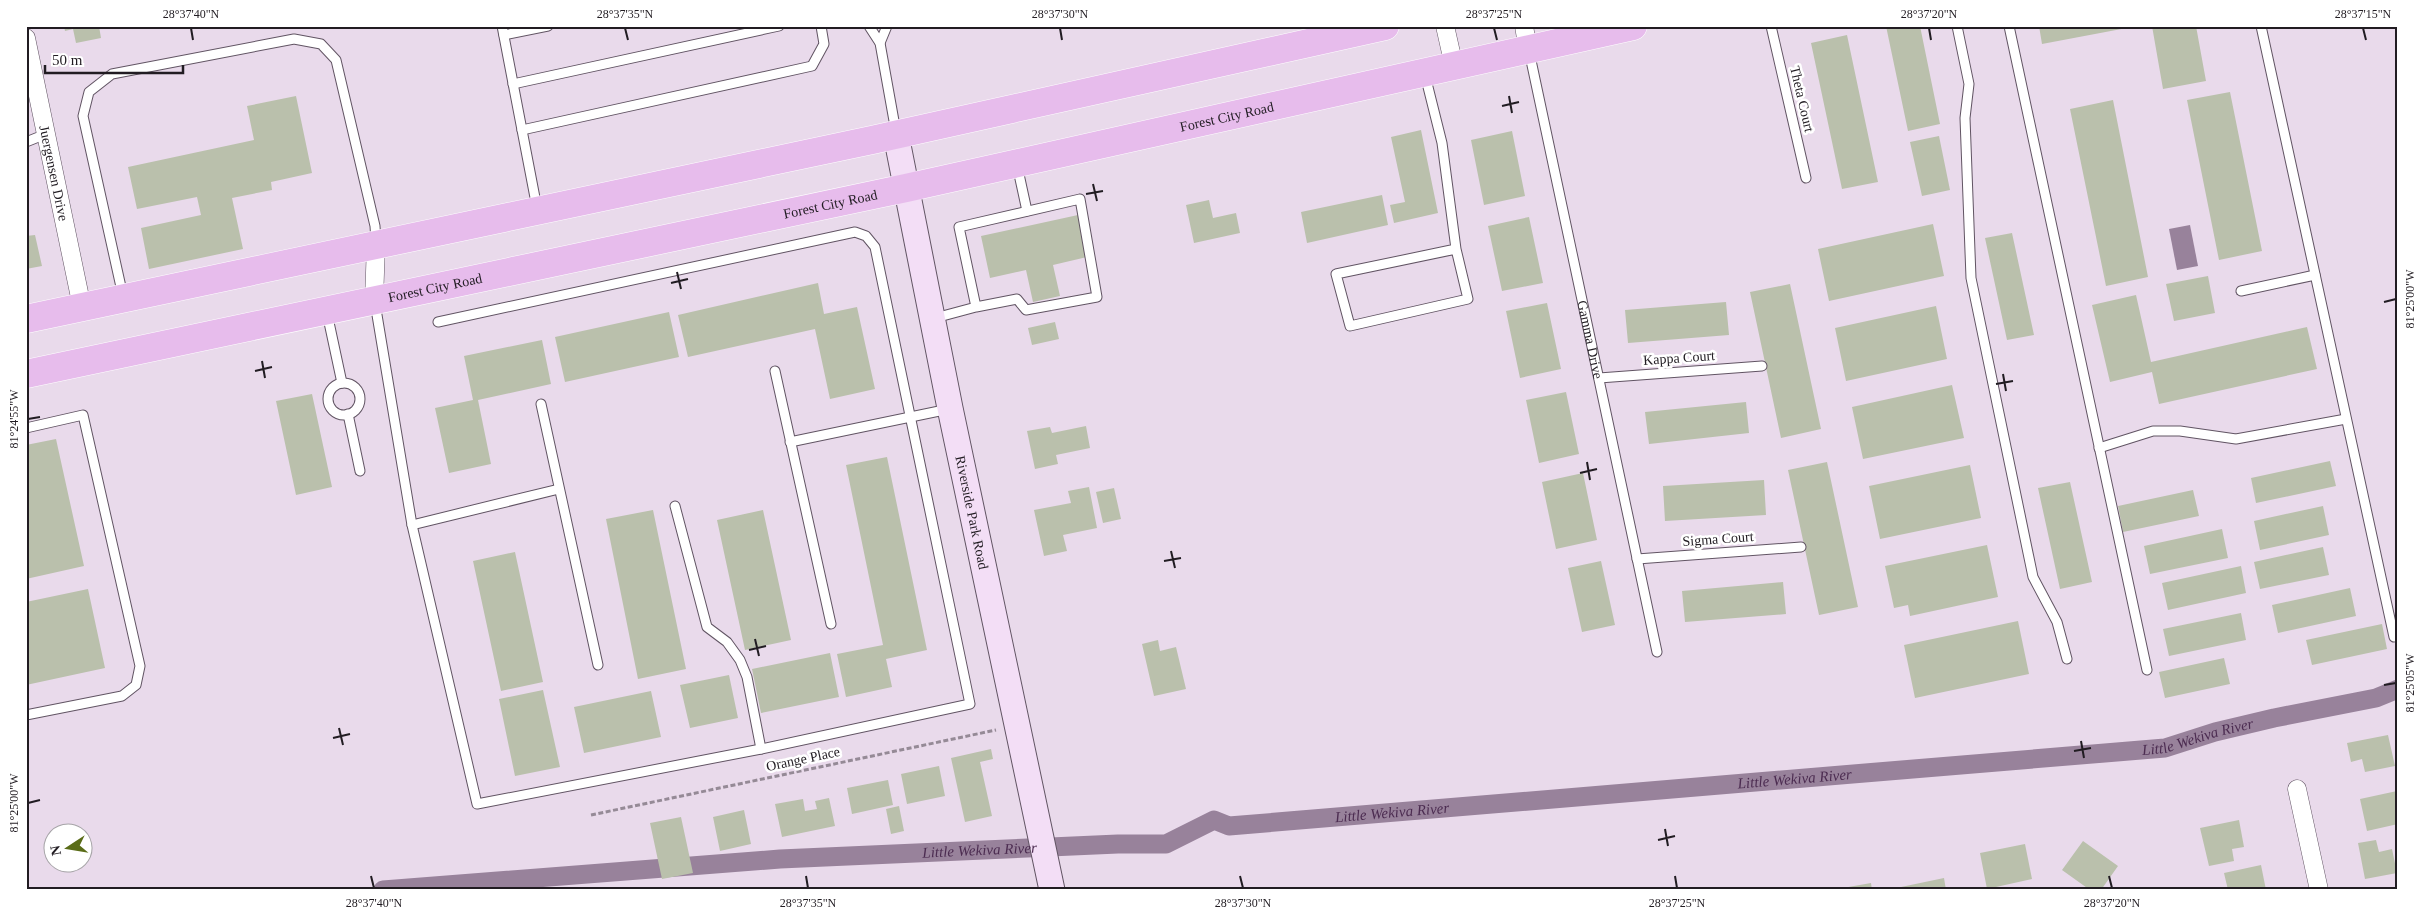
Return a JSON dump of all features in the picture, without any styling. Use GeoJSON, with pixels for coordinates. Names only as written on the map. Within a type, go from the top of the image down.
{"type":"FeatureCollection","features":[{"type":"Feature","properties":{"kind":"main road"},"geometry":{"type":"LineString","coordinates":[[26,319],[896,135],[1385,26]]}},
{"type":"Feature","properties":{"kind":"main road","name":"Forest City Road"},"geometry":{"type":"LineString","coordinates":[[26,374],[906,188],[1016,162],[1424,73],[1454,66],[1526,38],[1633,26]]}},
{"type":"Feature","properties":{"kind":"street"},"geometry":{"type":"LineString","coordinates":[[1445,26],[1454,66]]}},
{"type":"Feature","properties":{"kind":"street","name":"Juergensen Drive"},"geometry":{"type":"LineString","coordinates":[[26,38],[82,307]]}},
{"type":"Feature","properties":{"kind":"street","name":"Riverside Park Road"},"geometry":{"type":"LineString","coordinates":[[896,135],[950,408],[1019,725],[1050,879]]}},
{"type":"Feature","properties":{"kind":"street"},"geometry":{"type":"LineString","coordinates":[[374,300],[376,245]]}},
{"type":"Feature","properties":{"kind":"street"},"geometry":{"type":"LineString","coordinates":[[2297,789],[2319,890]]}},
{"type":"Feature","properties":{"kind":"lane"},"geometry":{"type":"LineString","coordinates":[[538,211],[503,31],[548,26]]}},
{"type":"Feature","properties":{"kind":"lane"},"geometry":{"type":"LineString","coordinates":[[513,84],[779,26]]}},
{"type":"Feature","properties":{"kind":"lane"},"geometry":{"type":"LineString","coordinates":[[522,130],[812,66],[824,44],[821,26]]}},
{"type":"Feature","properties":{"kind":"lane"},"geometry":{"type":"LineString","coordinates":[[869,26],[880,43],[896,135]]}},
{"type":"Feature","properties":{"kind":"lane"},"geometry":{"type":"LineString","coordinates":[[880,43],[886,26]]}},
{"type":"Feature","properties":{"kind":"lane","name":"Theta Court"},"geometry":{"type":"LineString","coordinates":[[1771,26],[1806,178]]}},
{"type":"Feature","properties":{"kind":"lane"},"geometry":{"type":"LineString","coordinates":[[1957,26],[1969,84],[1965,118],[1971,278],[2032,577],[2057,622],[2067,659]]}},
{"type":"Feature","properties":{"kind":"lane"},"geometry":{"type":"LineString","coordinates":[[2009,26],[2147,670]]}},
{"type":"Feature","properties":{"kind":"lane"},"geometry":{"type":"LineString","coordinates":[[2261,26],[2394,636]]}},
{"type":"Feature","properties":{"kind":"lane","name":"Gamma Drive"},"geometry":{"type":"LineString","coordinates":[[1526,38],[1657,652]]}},
{"type":"Feature","properties":{"kind":"lane"},"geometry":{"type":"LineString","coordinates":[[123,299],[83,116],[89,92],[112,74],[294,39],[321,44],[336,60],[375,226],[376,245]]}},
{"type":"Feature","properties":{"kind":"lane"},"geometry":{"type":"LineString","coordinates":[[1424,73],[1442,143],[1456,249],[1468,299],[1350,326],[1336,274],[1456,249]]}},
{"type":"Feature","properties":{"kind":"lane"},"geometry":{"type":"LineString","coordinates":[[26,142],[46,134]]}},
{"type":"Feature","properties":{"kind":"lane"},"geometry":{"type":"LineString","coordinates":[[1016,162],[1028,211]]}},
{"type":"Feature","properties":{"kind":"lane"},"geometry":{"type":"LineString","coordinates":[[932,319],[976,307],[1017,300],[1026,310],[1097,297],[1080,198],[959,227],[976,307]]}},
{"type":"Feature","properties":{"kind":"lane"},"geometry":{"type":"LineString","coordinates":[[374,300],[412,525],[476,804],[761,749],[970,704],[875,247],[866,236],[855,232],[438,322]]}},
{"type":"Feature","properties":{"kind":"lane"},"geometry":{"type":"LineString","coordinates":[[2241,291],[2315,274]]}},
{"type":"Feature","properties":{"kind":"lane"},"geometry":{"type":"LineString","coordinates":[[326,311],[342,383]]}},
{"type":"Feature","properties":{"kind":"lane","name":"Kappa Court"},"geometry":{"type":"LineString","coordinates":[[1598,378],[1762,366]]}},
{"type":"Feature","properties":{"kind":"lane"},"geometry":{"type":"LineString","coordinates":[[775,370],[831,624]]}},
{"type":"Feature","properties":{"kind":"lane"},"geometry":{"type":"LineString","coordinates":[[342,383],[353,385],[359,393],[357,408],[348,414],[334,410],[329,401],[333,387],[342,383]]}},
{"type":"Feature","properties":{"kind":"lane"},"geometry":{"type":"LineString","coordinates":[[541,404],[598,665]]}},
{"type":"Feature","properties":{"kind":"lane"},"geometry":{"type":"LineString","coordinates":[[790,442],[950,408]]}},
{"type":"Feature","properties":{"kind":"lane"},"geometry":{"type":"LineString","coordinates":[[348,414],[360,471]]}},
{"type":"Feature","properties":{"kind":"lane"},"geometry":{"type":"LineString","coordinates":[[26,428],[83,415],[140,666],[136,685],[122,696],[26,715]]}},
{"type":"Feature","properties":{"kind":"lane"},"geometry":{"type":"LineString","coordinates":[[2100,448],[2153,431],[2180,431],[2236,439],[2346,419]]}},
{"type":"Feature","properties":{"kind":"lane"},"geometry":{"type":"LineString","coordinates":[[412,525],[559,490]]}},
{"type":"Feature","properties":{"kind":"lane"},"geometry":{"type":"LineString","coordinates":[[675,506],[707,627],[727,642],[740,660],[747,677],[761,749]]}},
{"type":"Feature","properties":{"kind":"lane","name":"Sigma Court"},"geometry":{"type":"LineString","coordinates":[[1637,559],[1801,547]]}},
{"type":"Feature","properties":{"kind":"path","name":"Orange Place"},"geometry":{"type":"LineString","coordinates":[[591,815],[1019,725]]}},
{"type":"Feature","properties":{"kind":"shaded area"},"geometry":{"type":"Polygon","coordinates":[[[2190,225],[2198,266],[2177,270],[2169,229],[2190,225]]]}},
{"type":"Feature","properties":{"kind":"building"},"geometry":{"type":"Polygon","coordinates":[[[64,26],[99,26],[101,38],[76,43],[73,29],[65,31],[64,26]]]}},
{"type":"Feature","properties":{"kind":"building"},"geometry":{"type":"Polygon","coordinates":[[[1886,26],[1920,26],[1940,124],[1908,131],[1886,26]]]}},
{"type":"Feature","properties":{"kind":"building"},"geometry":{"type":"Polygon","coordinates":[[[2039,26],[2132,26],[2132,27],[2042,44],[2039,26]]]}},
{"type":"Feature","properties":{"kind":"building"},"geometry":{"type":"Polygon","coordinates":[[[2152,26],[2196,26],[2206,81],[2163,89],[2152,26]]]}},
{"type":"Feature","properties":{"kind":"building"},"geometry":{"type":"Polygon","coordinates":[[[1847,35],[1878,182],[1842,189],[1811,43],[1847,35]]]}},
{"type":"Feature","properties":{"kind":"building"},"geometry":{"type":"Polygon","coordinates":[[[2230,92],[2262,251],[2219,260],[2187,100],[2230,92]]]}},
{"type":"Feature","properties":{"kind":"building"},"geometry":{"type":"Polygon","coordinates":[[[296,96],[312,173],[271,182],[272,190],[232,198],[243,249],[149,269],[141,228],[201,215],[197,197],[137,209],[128,167],[254,140],[247,106],[296,96]]]}},
{"type":"Feature","properties":{"kind":"building"},"geometry":{"type":"Polygon","coordinates":[[[2113,100],[2148,277],[2106,286],[2070,109],[2113,100]]]}},
{"type":"Feature","properties":{"kind":"building"},"geometry":{"type":"Polygon","coordinates":[[[1421,130],[1438,213],[1394,223],[1390,205],[1405,202],[1391,137],[1421,130]]]}},
{"type":"Feature","properties":{"kind":"building"},"geometry":{"type":"Polygon","coordinates":[[[1512,131],[1525,196],[1484,205],[1471,140],[1512,131]]]}},
{"type":"Feature","properties":{"kind":"building"},"geometry":{"type":"Polygon","coordinates":[[[1939,136],[1950,190],[1922,196],[1910,142],[1939,136]]]}},
{"type":"Feature","properties":{"kind":"building"},"geometry":{"type":"Polygon","coordinates":[[[1382,195],[1388,225],[1307,243],[1301,212],[1382,195]]]}},
{"type":"Feature","properties":{"kind":"building"},"geometry":{"type":"Polygon","coordinates":[[[1209,200],[1213,218],[1236,213],[1240,233],[1194,243],[1186,205],[1209,200]]]}},
{"type":"Feature","properties":{"kind":"building"},"geometry":{"type":"Polygon","coordinates":[[[1078,215],[1087,257],[1053,265],[1060,296],[1033,302],[1026,270],[990,278],[981,236],[1078,215]]]}},
{"type":"Feature","properties":{"kind":"building"},"geometry":{"type":"Polygon","coordinates":[[[1529,217],[1543,283],[1502,291],[1488,226],[1529,217]]]}},
{"type":"Feature","properties":{"kind":"building"},"geometry":{"type":"Polygon","coordinates":[[[1933,224],[1944,276],[1829,301],[1818,249],[1933,224]]]}},
{"type":"Feature","properties":{"kind":"building"},"geometry":{"type":"Polygon","coordinates":[[[2012,233],[2034,335],[2007,340],[1985,238],[2012,233]]]}},
{"type":"Feature","properties":{"kind":"building"},"geometry":{"type":"Polygon","coordinates":[[[35,235],[42,266],[26,269],[26,236],[35,235]]]}},
{"type":"Feature","properties":{"kind":"building"},"geometry":{"type":"Polygon","coordinates":[[[2208,276],[2215,313],[2174,321],[2166,284],[2208,276]]]}},
{"type":"Feature","properties":{"kind":"building"},"geometry":{"type":"Polygon","coordinates":[[[818,283],[824,314],[857,307],[875,389],[830,399],[815,329],[688,357],[678,315],[818,283]]]}},
{"type":"Feature","properties":{"kind":"building"},"geometry":{"type":"Polygon","coordinates":[[[1790,284],[1821,429],[1781,438],[1750,292],[1790,284]]]}},
{"type":"Feature","properties":{"kind":"building"},"geometry":{"type":"Polygon","coordinates":[[[2136,295],[2151,362],[2307,327],[2317,369],[2159,404],[2152,372],[2110,382],[2092,305],[2136,295]]]}},
{"type":"Feature","properties":{"kind":"building"},"geometry":{"type":"Polygon","coordinates":[[[1726,302],[1729,335],[1628,343],[1625,310],[1726,302]]]}},
{"type":"Feature","properties":{"kind":"building"},"geometry":{"type":"Polygon","coordinates":[[[1547,303],[1561,369],[1520,378],[1506,311],[1547,303]]]}},
{"type":"Feature","properties":{"kind":"building"},"geometry":{"type":"Polygon","coordinates":[[[1936,306],[1947,359],[1846,381],[1835,328],[1936,306]]]}},
{"type":"Feature","properties":{"kind":"building"},"geometry":{"type":"Polygon","coordinates":[[[669,312],[679,357],[565,382],[555,337],[669,312]]]}},
{"type":"Feature","properties":{"kind":"building"},"geometry":{"type":"Polygon","coordinates":[[[1055,322],[1059,339],[1032,345],[1028,328],[1055,322]]]}},
{"type":"Feature","properties":{"kind":"building"},"geometry":{"type":"Polygon","coordinates":[[[542,340],[551,384],[478,400],[491,464],[449,473],[435,408],[473,400],[464,356],[542,340]]]}},
{"type":"Feature","properties":{"kind":"building"},"geometry":{"type":"Polygon","coordinates":[[[1952,385],[1964,438],[1863,459],[1852,407],[1952,385]]]}},
{"type":"Feature","properties":{"kind":"building"},"geometry":{"type":"Polygon","coordinates":[[[1566,392],[1579,454],[1539,463],[1526,400],[1566,392]]]}},
{"type":"Feature","properties":{"kind":"building"},"geometry":{"type":"Polygon","coordinates":[[[312,394],[332,487],[296,495],[276,401],[312,394]]]}},
{"type":"Feature","properties":{"kind":"building"},"geometry":{"type":"Polygon","coordinates":[[[1746,402],[1749,433],[1649,444],[1645,412],[1746,402]]]}},
{"type":"Feature","properties":{"kind":"building"},"geometry":{"type":"Polygon","coordinates":[[[1086,426],[1090,448],[1056,455],[1058,464],[1035,469],[1027,431],[1050,427],[1052,433],[1086,426]]]}},
{"type":"Feature","properties":{"kind":"building"},"geometry":{"type":"Polygon","coordinates":[[[56,439],[84,566],[26,579],[26,445],[56,439]]]}},
{"type":"Feature","properties":{"kind":"building"},"geometry":{"type":"Polygon","coordinates":[[[887,457],[927,650],[886,659],[892,687],[846,697],[837,654],[883,645],[846,465],[887,457]]]}},
{"type":"Feature","properties":{"kind":"building"},"geometry":{"type":"Polygon","coordinates":[[[2330,461],[2336,486],[2256,503],[2251,478],[2330,461]]]}},
{"type":"Feature","properties":{"kind":"building"},"geometry":{"type":"Polygon","coordinates":[[[1827,462],[1858,607],[1819,615],[1788,470],[1827,462]]]}},
{"type":"Feature","properties":{"kind":"building"},"geometry":{"type":"Polygon","coordinates":[[[1970,465],[1981,518],[1880,539],[1869,486],[1970,465]]]}},
{"type":"Feature","properties":{"kind":"building"},"geometry":{"type":"Polygon","coordinates":[[[1583,473],[1597,540],[1556,549],[1542,482],[1583,473]]]}},
{"type":"Feature","properties":{"kind":"building"},"geometry":{"type":"Polygon","coordinates":[[[1764,480],[1766,515],[1665,521],[1663,486],[1764,480]]]}},
{"type":"Feature","properties":{"kind":"building"},"geometry":{"type":"Polygon","coordinates":[[[2070,482],[2092,582],[2060,589],[2038,488],[2070,482]]]}},
{"type":"Feature","properties":{"kind":"building"},"geometry":{"type":"Polygon","coordinates":[[[1089,487],[1097,528],[1063,535],[1067,551],[1044,556],[1034,510],[1071,503],[1068,491],[1089,487]]]}},
{"type":"Feature","properties":{"kind":"building"},"geometry":{"type":"Polygon","coordinates":[[[1114,488],[1121,519],[1103,523],[1096,492],[1114,488]]]}},
{"type":"Feature","properties":{"kind":"building"},"geometry":{"type":"Polygon","coordinates":[[[2193,490],[2199,516],[2123,532],[2118,506],[2193,490]]]}},
{"type":"Feature","properties":{"kind":"building"},"geometry":{"type":"Polygon","coordinates":[[[2323,506],[2329,535],[2260,550],[2254,521],[2323,506]]]}},
{"type":"Feature","properties":{"kind":"building"},"geometry":{"type":"Polygon","coordinates":[[[653,510],[686,669],[638,679],[606,519],[653,510]]]}},
{"type":"Feature","properties":{"kind":"building"},"geometry":{"type":"Polygon","coordinates":[[[763,510],[791,640],[745,650],[717,520],[763,510]]]}},
{"type":"Feature","properties":{"kind":"building"},"geometry":{"type":"Polygon","coordinates":[[[2222,529],[2228,558],[2150,574],[2144,546],[2222,529]]]}},
{"type":"Feature","properties":{"kind":"building"},"geometry":{"type":"Polygon","coordinates":[[[1987,545],[1998,597],[1910,616],[1908,605],[1894,608],[1885,566],[1987,545]]]}},
{"type":"Feature","properties":{"kind":"building"},"geometry":{"type":"Polygon","coordinates":[[[2323,547],[2329,575],[2260,589],[2254,562],[2323,547]]]}},
{"type":"Feature","properties":{"kind":"building"},"geometry":{"type":"Polygon","coordinates":[[[515,552],[543,682],[501,691],[473,561],[515,552]]]}},
{"type":"Feature","properties":{"kind":"building"},"geometry":{"type":"Polygon","coordinates":[[[1601,561],[1615,625],[1582,632],[1568,568],[1601,561]]]}},
{"type":"Feature","properties":{"kind":"building"},"geometry":{"type":"Polygon","coordinates":[[[2241,566],[2246,593],[2168,610],[2162,583],[2241,566]]]}},
{"type":"Feature","properties":{"kind":"building"},"geometry":{"type":"Polygon","coordinates":[[[1783,582],[1786,614],[1685,622],[1682,591],[1783,582]]]}},
{"type":"Feature","properties":{"kind":"building"},"geometry":{"type":"Polygon","coordinates":[[[2350,588],[2356,616],[2278,633],[2272,605],[2350,588]]]}},
{"type":"Feature","properties":{"kind":"building"},"geometry":{"type":"Polygon","coordinates":[[[88,589],[105,668],[26,685],[26,602],[88,589]]]}},
{"type":"Feature","properties":{"kind":"building"},"geometry":{"type":"Polygon","coordinates":[[[2241,613],[2246,640],[2169,656],[2163,629],[2241,613]]]}},
{"type":"Feature","properties":{"kind":"building"},"geometry":{"type":"Polygon","coordinates":[[[2018,621],[2029,674],[1915,698],[1904,645],[2018,621]]]}},
{"type":"Feature","properties":{"kind":"building"},"geometry":{"type":"Polygon","coordinates":[[[2382,624],[2387,649],[2312,665],[2306,640],[2382,624]]]}},
{"type":"Feature","properties":{"kind":"building"},"geometry":{"type":"Polygon","coordinates":[[[1158,640],[1160,651],[1176,647],[1186,689],[1154,696],[1142,644],[1158,640]]]}},
{"type":"Feature","properties":{"kind":"building"},"geometry":{"type":"Polygon","coordinates":[[[830,653],[839,697],[761,713],[752,669],[830,653]]]}},
{"type":"Feature","properties":{"kind":"building"},"geometry":{"type":"Polygon","coordinates":[[[2224,658],[2230,684],[2165,698],[2159,672],[2224,658]]]}},
{"type":"Feature","properties":{"kind":"building"},"geometry":{"type":"Polygon","coordinates":[[[729,675],[738,718],[690,728],[680,685],[729,675]]]}},
{"type":"Feature","properties":{"kind":"building"},"geometry":{"type":"Polygon","coordinates":[[[543,690],[560,767],[515,776],[499,699],[543,690]]]}},
{"type":"Feature","properties":{"kind":"building"},"geometry":{"type":"Polygon","coordinates":[[[651,691],[661,737],[584,753],[574,707],[651,691]]]}},
{"type":"Feature","properties":{"kind":"building"},"geometry":{"type":"Polygon","coordinates":[[[2388,735],[2395,766],[2365,772],[2362,759],[2351,762],[2347,743],[2388,735]]]}},
{"type":"Feature","properties":{"kind":"building"},"geometry":{"type":"Polygon","coordinates":[[[991,749],[993,759],[980,762],[992,816],[965,822],[951,758],[991,749]]]}},
{"type":"Feature","properties":{"kind":"building"},"geometry":{"type":"Polygon","coordinates":[[[939,766],[945,796],[907,804],[901,774],[939,766]]]}},
{"type":"Feature","properties":{"kind":"building"},"geometry":{"type":"Polygon","coordinates":[[[888,780],[893,805],[852,814],[847,788],[888,780]]]}},
{"type":"Feature","properties":{"kind":"building"},"geometry":{"type":"Polygon","coordinates":[[[2397,791],[2398,824],[2367,831],[2360,799],[2397,791]]]}},
{"type":"Feature","properties":{"kind":"building"},"geometry":{"type":"Polygon","coordinates":[[[829,798],[835,826],[782,837],[775,804],[803,799],[805,811],[817,809],[815,801],[829,798]]]}},
{"type":"Feature","properties":{"kind":"building"},"geometry":{"type":"Polygon","coordinates":[[[899,806],[904,831],[891,834],[886,809],[899,806]]]}},
{"type":"Feature","properties":{"kind":"building"},"geometry":{"type":"Polygon","coordinates":[[[744,810],[751,844],[720,851],[713,817],[744,810]]]}},
{"type":"Feature","properties":{"kind":"building"},"geometry":{"type":"Polygon","coordinates":[[[681,817],[693,873],[662,879],[650,823],[681,817]]]}},
{"type":"Feature","properties":{"kind":"building"},"geometry":{"type":"Polygon","coordinates":[[[2239,820],[2244,847],[2232,849],[2234,861],[2209,866],[2200,828],[2239,820]]]}},
{"type":"Feature","properties":{"kind":"building"},"geometry":{"type":"Polygon","coordinates":[[[2376,840],[2379,852],[2392,849],[2397,873],[2365,879],[2358,843],[2376,840]]]}},
{"type":"Feature","properties":{"kind":"building"},"geometry":{"type":"Polygon","coordinates":[[[2083,841],[2118,866],[2101,890],[2090,890],[2062,870],[2083,841]]]}},
{"type":"Feature","properties":{"kind":"building"},"geometry":{"type":"Polygon","coordinates":[[[2025,844],[2032,879],[1987,889],[1980,853],[2025,844]]]}},
{"type":"Feature","properties":{"kind":"building"},"geometry":{"type":"Polygon","coordinates":[[[2261,865],[2266,890],[2228,890],[2224,873],[2261,865]]]}},
{"type":"Feature","properties":{"kind":"building"},"geometry":{"type":"Polygon","coordinates":[[[1944,878],[1946,890],[1902,890],[1901,887],[1944,878]]]}},
{"type":"Feature","properties":{"kind":"building"},"geometry":{"type":"Polygon","coordinates":[[[1871,883],[1872,890],[1837,890],[1837,889],[1871,883]]]}},
{"type":"Feature","properties":{"kind":"waterway","name":"Little Wekiva River"},"geometry":{"type":"LineString","coordinates":[[383,890],[780,859],[1118,844],[1166,844],[1214,820],[1229,826],[2165,748],[2215,732],[2274,718],[2376,698],[2398,689]]}}]}
